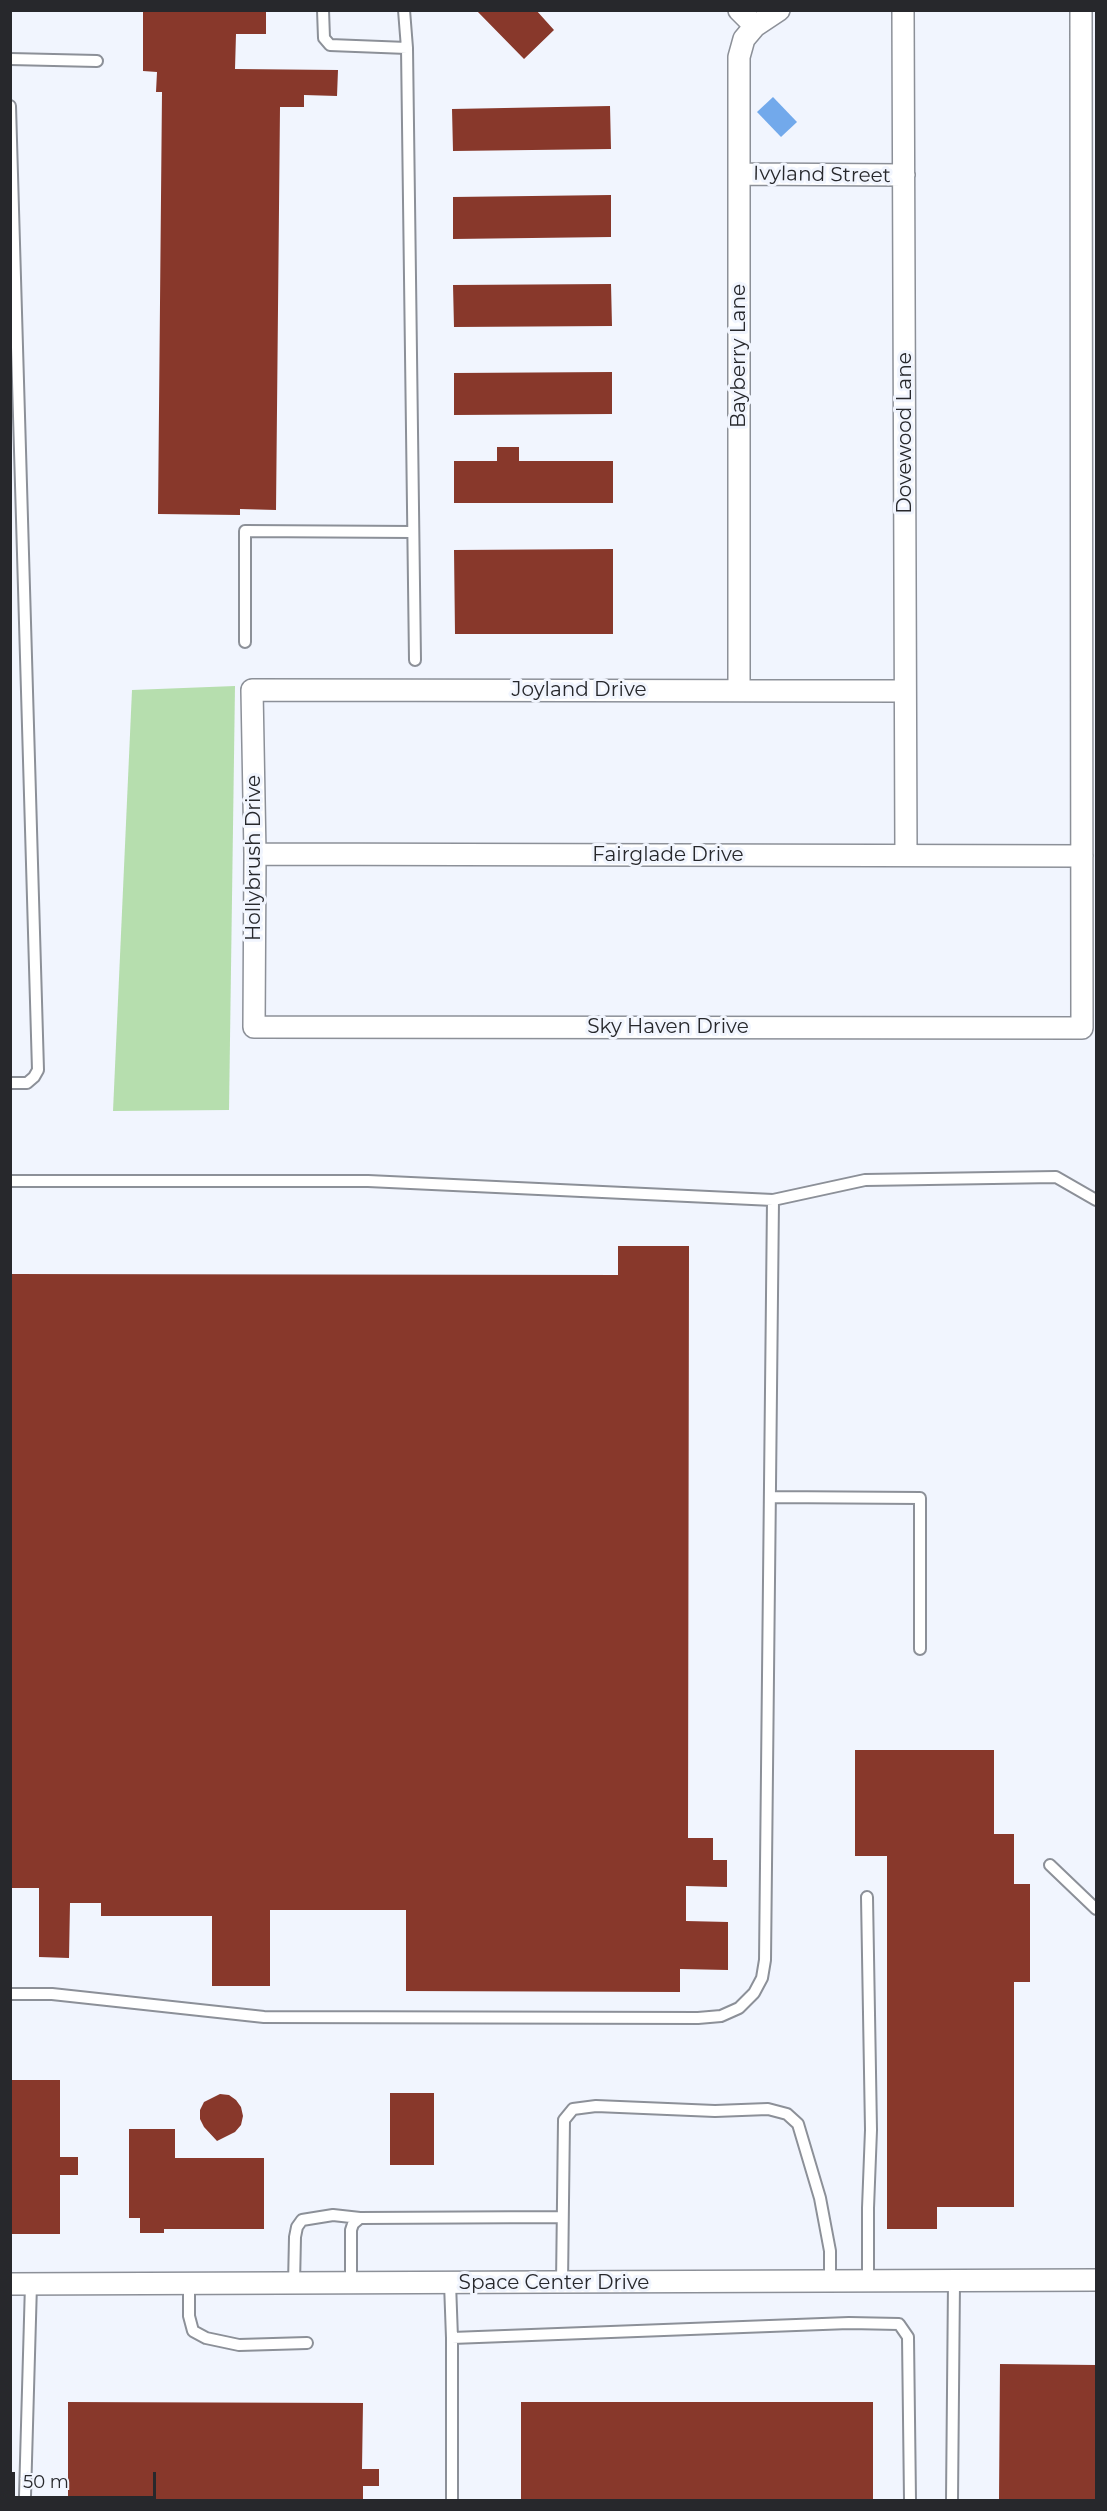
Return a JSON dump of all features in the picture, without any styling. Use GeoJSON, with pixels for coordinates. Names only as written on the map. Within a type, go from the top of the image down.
{"type":"FeatureCollection","features":[{"type":"Feature","properties":{"kind":"street"},"geometry":{"type":"LineString","coordinates":[[739,10],[755,26],[779,10]]}},
{"type":"Feature","properties":{"kind":"street","name":"Dovewood Lane"},"geometry":{"type":"LineString","coordinates":[[903,10],[906,855]]}},
{"type":"Feature","properties":{"kind":"street"},"geometry":{"type":"LineString","coordinates":[[1081,10],[1082,855]]}},
{"type":"Feature","properties":{"kind":"street","name":"Bayberry Lane"},"geometry":{"type":"LineString","coordinates":[[739,690],[739,57],[744,39],[755,26]]}},
{"type":"Feature","properties":{"kind":"street","name":"Ivyland Street"},"geometry":{"type":"LineString","coordinates":[[739,174],[904,175]]}},
{"type":"Feature","properties":{"kind":"street","name":"Joyland Drive"},"geometry":{"type":"LineString","coordinates":[[252,690],[905,691]]}},
{"type":"Feature","properties":{"kind":"street","name":"Hollybrush Drive"},"geometry":{"type":"LineString","coordinates":[[252,690],[255,854],[254,1027]]}},
{"type":"Feature","properties":{"kind":"street","name":"Fairglade Drive"},"geometry":{"type":"LineString","coordinates":[[255,854],[1082,855]]}},
{"type":"Feature","properties":{"kind":"street","name":"Sky Haven Drive"},"geometry":{"type":"LineString","coordinates":[[254,1027],[1082,1028],[1082,855]]}},
{"type":"Feature","properties":{"kind":"street","name":"Space Center Drive"},"geometry":{"type":"LineString","coordinates":[[21,2284],[1096,2280]]}},
{"type":"Feature","properties":{"kind":"lane"},"geometry":{"type":"LineString","coordinates":[[323,10],[324,38],[330,45],[407,48]]}},
{"type":"Feature","properties":{"kind":"lane"},"geometry":{"type":"LineString","coordinates":[[404,10],[407,48],[415,660]]}},
{"type":"Feature","properties":{"kind":"lane"},"geometry":{"type":"LineString","coordinates":[[10,59],[97,61]]}},
{"type":"Feature","properties":{"kind":"lane"},"geometry":{"type":"LineString","coordinates":[[10,106],[38,1070],[27,1083],[10,1083]]}},
{"type":"Feature","properties":{"kind":"lane"},"geometry":{"type":"LineString","coordinates":[[244,642],[245,531],[413,532]]}},
{"type":"Feature","properties":{"kind":"lane"},"geometry":{"type":"LineString","coordinates":[[10,1181],[368,1181],[773,1200],[865,1180],[1056,1177],[1096,1200]]}},
{"type":"Feature","properties":{"kind":"lane"},"geometry":{"type":"LineString","coordinates":[[10,1994],[52,1994],[264,2017],[698,2018],[722,2016],[739,2008],[754,1994],[762,1978],[765,1960],[773,1200]]}},
{"type":"Feature","properties":{"kind":"lane"},"geometry":{"type":"LineString","coordinates":[[770,1497],[920,1498],[920,1649]]}},
{"type":"Feature","properties":{"kind":"lane"},"geometry":{"type":"LineString","coordinates":[[1050,1865],[1096,1909]]}},
{"type":"Feature","properties":{"kind":"lane"},"geometry":{"type":"LineString","coordinates":[[867,1897],[871,2130],[868,2282]]}},
{"type":"Feature","properties":{"kind":"lane"},"geometry":{"type":"LineString","coordinates":[[562,2283],[561,2217],[564,2120],[573,2109],[596,2106],[715,2112],[768,2109],[787,2114],[798,2124],[820,2198],[830,2251],[830,2282]]}},
{"type":"Feature","properties":{"kind":"lane"},"geometry":{"type":"LineString","coordinates":[[294,2284],[295,2237],[297,2227],[302,2220],[333,2215],[360,2218],[561,2217]]}},
{"type":"Feature","properties":{"kind":"lane"},"geometry":{"type":"LineString","coordinates":[[351,2283],[351,2230],[353,2224],[360,2218]]}},
{"type":"Feature","properties":{"kind":"lane"},"geometry":{"type":"LineString","coordinates":[[952,2500],[954,2282]]}},
{"type":"Feature","properties":{"kind":"lane"},"geometry":{"type":"LineString","coordinates":[[450,2283],[452,2500]]}},
{"type":"Feature","properties":{"kind":"lane"},"geometry":{"type":"LineString","coordinates":[[21,2284],[25,2496]]}},
{"type":"Feature","properties":{"kind":"lane"},"geometry":{"type":"LineString","coordinates":[[189,2284],[189,2316],[194,2331],[206,2338],[239,2345],[308,2343]]}},
{"type":"Feature","properties":{"kind":"lane"},"geometry":{"type":"LineString","coordinates":[[452,2338],[849,2323],[899,2324],[908,2337],[910,2500]]}},
{"type":"Feature","properties":{"kind":"green space"},"geometry":{"type":"Polygon","coordinates":[[[235,686],[229,1110],[113,1111],[132,690],[235,686]]]}},
{"type":"Feature","properties":{"kind":"water"},"geometry":{"type":"Polygon","coordinates":[[[773,97],[797,122],[781,137],[757,112],[773,97]]]}},
{"type":"Feature","properties":{"kind":"building"},"geometry":{"type":"Polygon","coordinates":[[[143,10],[266,10],[266,34],[236,34],[235,69],[338,70],[337,96],[304,95],[304,107],[280,107],[276,510],[240,509],[240,515],[158,514],[162,92],[156,92],[157,72],[143,71],[143,10]]]}},
{"type":"Feature","properties":{"kind":"building"},"geometry":{"type":"Polygon","coordinates":[[[476,10],[536,10],[554,30],[524,59],[476,10]]]}},
{"type":"Feature","properties":{"kind":"building"},"geometry":{"type":"Polygon","coordinates":[[[610,106],[611,149],[453,151],[452,109],[610,106]]]}},
{"type":"Feature","properties":{"kind":"building"},"geometry":{"type":"Polygon","coordinates":[[[611,195],[611,237],[453,239],[453,197],[611,195]]]}},
{"type":"Feature","properties":{"kind":"building"},"geometry":{"type":"Polygon","coordinates":[[[611,284],[612,326],[454,327],[453,285],[611,284]]]}},
{"type":"Feature","properties":{"kind":"building"},"geometry":{"type":"Polygon","coordinates":[[[612,372],[612,414],[454,415],[454,373],[612,372]]]}},
{"type":"Feature","properties":{"kind":"building"},"geometry":{"type":"Polygon","coordinates":[[[497,447],[519,447],[519,461],[613,461],[613,503],[454,503],[454,461],[497,461],[497,447]]]}},
{"type":"Feature","properties":{"kind":"building"},"geometry":{"type":"Polygon","coordinates":[[[613,549],[613,634],[455,634],[454,550],[613,549]]]}},
{"type":"Feature","properties":{"kind":"building"},"geometry":{"type":"Polygon","coordinates":[[[618,1246],[689,1246],[688,1838],[713,1838],[713,1860],[727,1860],[727,1887],[686,1886],[686,1921],[728,1922],[728,1970],[680,1969],[680,1992],[406,1991],[406,1910],[270,1910],[270,1986],[212,1986],[212,1916],[101,1916],[101,1903],[70,1903],[69,1958],[39,1957],[39,1888],[10,1888],[10,1274],[618,1275],[618,1246]]]}},
{"type":"Feature","properties":{"kind":"building"},"geometry":{"type":"Polygon","coordinates":[[[855,1750],[994,1750],[994,1834],[1014,1834],[1014,1884],[1030,1884],[1030,1982],[1014,1982],[1014,2207],[937,2207],[937,2229],[887,2229],[887,1856],[855,1856],[855,1750]]]}},
{"type":"Feature","properties":{"kind":"building"},"geometry":{"type":"Polygon","coordinates":[[[10,2080],[60,2080],[60,2157],[78,2157],[78,2175],[60,2175],[60,2234],[10,2234],[10,2080]]]}},
{"type":"Feature","properties":{"kind":"building"},"geometry":{"type":"Polygon","coordinates":[[[390,2093],[434,2093],[434,2165],[390,2165],[390,2093]]]}},
{"type":"Feature","properties":{"kind":"building"},"geometry":{"type":"Polygon","coordinates":[[[220,2094],[229,2095],[236,2100],[243,2116],[241,2125],[235,2132],[217,2141],[204,2127],[200,2119],[200,2110],[204,2102],[220,2094]]]}},
{"type":"Feature","properties":{"kind":"building"},"geometry":{"type":"Polygon","coordinates":[[[129,2129],[175,2129],[175,2158],[264,2158],[264,2229],[164,2229],[164,2233],[140,2233],[140,2218],[129,2218],[129,2129]]]}},
{"type":"Feature","properties":{"kind":"building"},"geometry":{"type":"Polygon","coordinates":[[[1000,2364],[1096,2365],[1096,2500],[999,2500],[1000,2364]]]}},
{"type":"Feature","properties":{"kind":"building"},"geometry":{"type":"Polygon","coordinates":[[[68,2402],[363,2403],[362,2469],[379,2469],[379,2486],[363,2486],[363,2500],[68,2500],[68,2402]]]}},
{"type":"Feature","properties":{"kind":"building"},"geometry":{"type":"Polygon","coordinates":[[[521,2402],[873,2402],[873,2500],[521,2500],[521,2402]]]}}]}
